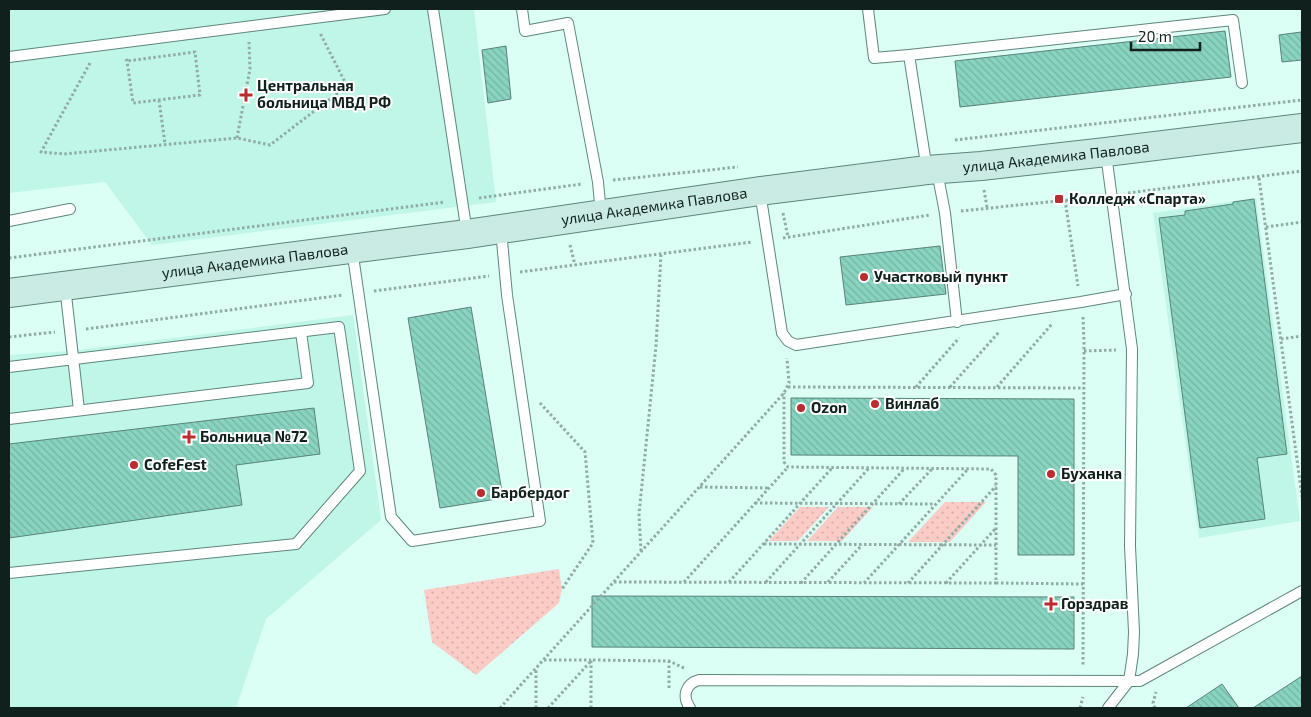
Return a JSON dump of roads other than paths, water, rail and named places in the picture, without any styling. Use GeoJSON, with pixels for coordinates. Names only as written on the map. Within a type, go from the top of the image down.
{"type":"FeatureCollection","features":[{"type":"Feature","properties":{"kind":"street","name":"улица Академика Павлова"},"geometry":{"type":"LineString","coordinates":[[9,292],[467,234],[760,191],[929,162],[1106,152],[1302,128]]}},
{"type":"Feature","properties":{"kind":"lane"},"geometry":{"type":"LineString","coordinates":[[9,57],[385,9]]}},
{"type":"Feature","properties":{"kind":"lane"},"geometry":{"type":"LineString","coordinates":[[433,9],[467,234]]}},
{"type":"Feature","properties":{"kind":"lane"},"geometry":{"type":"LineString","coordinates":[[522,9],[525,31],[568,23],[598,182],[601,215]]}},
{"type":"Feature","properties":{"kind":"lane"},"geometry":{"type":"LineString","coordinates":[[868,9],[874,58],[1233,20],[1242,83]]}},
{"type":"Feature","properties":{"kind":"lane"},"geometry":{"type":"LineString","coordinates":[[909,55],[929,162],[945,213],[957,322]]}},
{"type":"Feature","properties":{"kind":"lane"},"geometry":{"type":"LineString","coordinates":[[1106,152],[1132,349],[1130,546],[1134,632],[1134,654],[1129,681],[1108,708]]}},
{"type":"Feature","properties":{"kind":"lane"},"geometry":{"type":"LineString","coordinates":[[760,191],[782,333],[793,344],[801,346],[1126,294]]}},
{"type":"Feature","properties":{"kind":"lane"},"geometry":{"type":"LineString","coordinates":[[9,221],[70,208]]}},
{"type":"Feature","properties":{"kind":"lane"},"geometry":{"type":"LineString","coordinates":[[352,248],[391,517],[412,541],[540,521],[507,295],[501,229]]}},
{"type":"Feature","properties":{"kind":"lane"},"geometry":{"type":"LineString","coordinates":[[65,285],[72,359],[80,410]]}},
{"type":"Feature","properties":{"kind":"lane"},"geometry":{"type":"LineString","coordinates":[[9,366],[339,327],[360,471],[296,544],[9,573]]}},
{"type":"Feature","properties":{"kind":"lane"},"geometry":{"type":"LineString","coordinates":[[9,419],[308,383],[301,332]]}},
{"type":"Feature","properties":{"kind":"lane"},"geometry":{"type":"LineString","coordinates":[[690,708],[686,700],[686,690],[692,683],[700,680],[1140,681],[1302,591]]}},
{"type":"Feature","properties":{"kind":"place","name":"Центральная больница МВД РФ"},"geometry":{"type":"Point","coordinates":[246,95]}},
{"type":"Feature","properties":{"kind":"place","name":"Колледж «Спарта»"},"geometry":{"type":"Point","coordinates":[1059,199]}},
{"type":"Feature","properties":{"kind":"place","name":"Участковый пункт"},"geometry":{"type":"Point","coordinates":[864,277]}},
{"type":"Feature","properties":{"kind":"place","name":"Винлаб"},"geometry":{"type":"Point","coordinates":[875,404]}},
{"type":"Feature","properties":{"kind":"place","name":"Ozon"},"geometry":{"type":"Point","coordinates":[801,408]}},
{"type":"Feature","properties":{"kind":"place","name":"Больница №72"},"geometry":{"type":"Point","coordinates":[189,437]}},
{"type":"Feature","properties":{"kind":"place","name":"CofeFest"},"geometry":{"type":"Point","coordinates":[134,465]}},
{"type":"Feature","properties":{"kind":"place","name":"Буханка"},"geometry":{"type":"Point","coordinates":[1051,474]}},
{"type":"Feature","properties":{"kind":"place","name":"Барбердог"},"geometry":{"type":"Point","coordinates":[481,493]}},
{"type":"Feature","properties":{"kind":"place","name":"Горздрав"},"geometry":{"type":"Point","coordinates":[1051,604]}}]}
